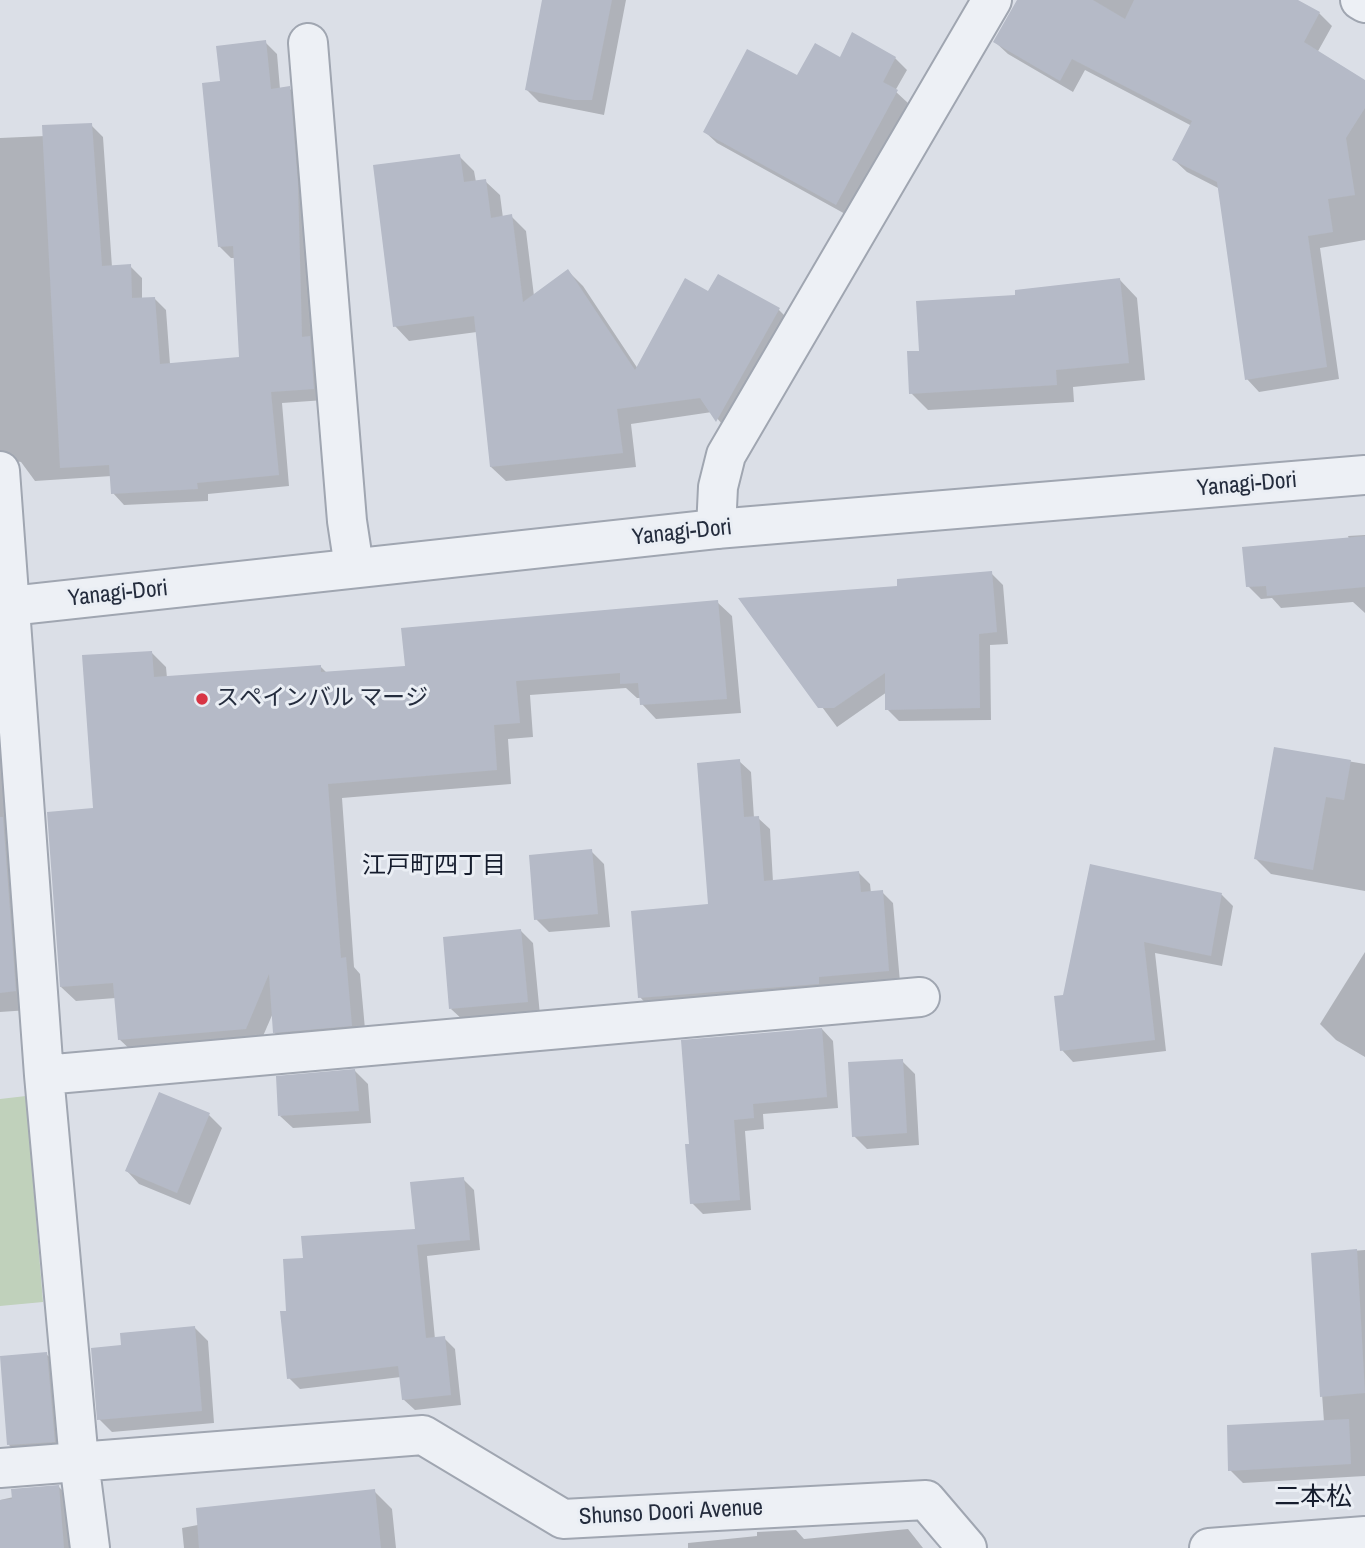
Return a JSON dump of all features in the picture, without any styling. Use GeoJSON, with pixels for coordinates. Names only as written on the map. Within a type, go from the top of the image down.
{"type":"FeatureCollection","features":[{"type":"Feature","properties":{"kind":"street"},"geometry":{"type":"LineString","coordinates":[[716,529],[718,487],[726,455],[992,0]]}},
{"type":"Feature","properties":{"kind":"street"},"geometry":{"type":"LineString","coordinates":[[1360,0],[1365,3]]}},
{"type":"Feature","properties":{"kind":"street"},"geometry":{"type":"LineString","coordinates":[[308,43],[347,521],[354,567]]}},
{"type":"Feature","properties":{"kind":"street"},"geometry":{"type":"LineString","coordinates":[[0,471],[5,606],[44,1076],[79,1461],[90,1548]]}},
{"type":"Feature","properties":{"kind":"street","name":"Yanagi-Dori"},"geometry":{"type":"LineString","coordinates":[[5,606],[716,529],[1365,475]]}},
{"type":"Feature","properties":{"kind":"street"},"geometry":{"type":"LineString","coordinates":[[44,1076],[919,997]]}},
{"type":"Feature","properties":{"kind":"street","name":"Shunso Doori Avenue"},"geometry":{"type":"LineString","coordinates":[[0,1468],[423,1435],[563,1519],[926,1500],[967,1548]]}},
{"type":"Feature","properties":{"kind":"street"},"geometry":{"type":"LineString","coordinates":[[1209,1548],[1365,1536]]}},
{"type":"Feature","properties":{"kind":"green space"},"geometry":{"type":"Polygon","coordinates":[[[26,1096],[43,1302],[0,1306],[0,1099],[26,1096]]]}},
{"type":"Feature","properties":{"kind":"building"},"geometry":{"type":"Polygon","coordinates":[[[542,0],[612,0],[592,100],[574,100],[525,90],[542,0]]]}},
{"type":"Feature","properties":{"kind":"building"},"geometry":{"type":"Polygon","coordinates":[[[1017,0],[1093,0],[1125,19],[1134,0],[1298,0],[1320,12],[1304,42],[1365,80],[1365,108],[1346,138],[1355,195],[1328,199],[1333,232],[1308,236],[1327,367],[1245,380],[1217,182],[1172,160],[1192,121],[1072,59],[1060,81],[993,42],[1017,0]]]}},
{"type":"Feature","properties":{"kind":"building"},"geometry":{"type":"Polygon","coordinates":[[[852,32],[896,57],[883,82],[898,90],[836,205],[703,132],[747,49],[797,75],[815,43],[840,57],[852,32]]]}},
{"type":"Feature","properties":{"kind":"building"},"geometry":{"type":"Polygon","coordinates":[[[266,40],[271,89],[290,86],[298,183],[302,337],[310,336],[314,389],[271,392],[279,475],[197,483],[198,489],[111,494],[109,465],[60,468],[42,125],[92,123],[102,266],[131,264],[132,298],[155,297],[160,364],[239,357],[233,246],[218,247],[202,83],[220,81],[216,46],[266,40]]]}},
{"type":"Feature","properties":{"kind":"building"},"geometry":{"type":"Polygon","coordinates":[[[460,154],[464,182],[486,179],[491,218],[512,214],[523,302],[568,269],[635,370],[685,278],[708,291],[718,274],[780,308],[716,422],[700,398],[617,409],[623,453],[490,467],[474,316],[393,327],[373,165],[460,154]]]}},
{"type":"Feature","properties":{"kind":"building"},"geometry":{"type":"Polygon","coordinates":[[[1120,278],[1129,363],[1056,370],[1057,385],[909,394],[907,351],[919,351],[916,301],[1015,295],[1015,290],[1120,278]]]}},
{"type":"Feature","properties":{"kind":"building"},"geometry":{"type":"Polygon","coordinates":[[[1365,536],[1365,587],[1267,596],[1266,586],[1246,587],[1242,547],[1365,536]]]}},
{"type":"Feature","properties":{"kind":"building"},"geometry":{"type":"Polygon","coordinates":[[[992,571],[997,632],[979,634],[980,708],[885,710],[885,673],[834,708],[818,708],[738,598],[897,586],[897,579],[992,571]]]}},
{"type":"Feature","properties":{"kind":"building"},"geometry":{"type":"Polygon","coordinates":[[[718,600],[727,699],[640,705],[638,683],[620,684],[620,673],[516,681],[520,723],[494,725],[497,770],[328,784],[341,958],[346,957],[352,1026],[273,1033],[269,974],[246,1029],[118,1040],[113,983],[60,987],[47,812],[93,808],[82,655],[152,651],[154,677],[321,665],[321,672],[405,666],[401,628],[718,600]]]}},
{"type":"Feature","properties":{"kind":"building"},"geometry":{"type":"Polygon","coordinates":[[[1274,747],[1351,760],[1344,800],[1326,797],[1313,870],[1254,859],[1274,747]]]}},
{"type":"Feature","properties":{"kind":"building"},"geometry":{"type":"Polygon","coordinates":[[[740,759],[744,817],[759,816],[764,881],[859,871],[861,892],[883,890],[889,971],[819,977],[819,984],[638,998],[631,911],[708,904],[697,763],[740,759]]]}},
{"type":"Feature","properties":{"kind":"building"},"geometry":{"type":"Polygon","coordinates":[[[0,817],[3,817],[16,991],[0,993],[0,817]]]}},
{"type":"Feature","properties":{"kind":"building"},"geometry":{"type":"Polygon","coordinates":[[[592,849],[598,914],[534,920],[529,855],[592,849]]]}},
{"type":"Feature","properties":{"kind":"building"},"geometry":{"type":"Polygon","coordinates":[[[1090,864],[1222,893],[1211,956],[1144,942],[1155,1040],[1060,1051],[1054,996],[1063,995],[1090,864]]]}},
{"type":"Feature","properties":{"kind":"building"},"geometry":{"type":"Polygon","coordinates":[[[521,929],[528,1002],[449,1009],[443,937],[521,929]]]}},
{"type":"Feature","properties":{"kind":"building"},"geometry":{"type":"Polygon","coordinates":[[[822,1028],[827,1097],[753,1104],[754,1118],[734,1120],[740,1200],[690,1204],[685,1144],[689,1144],[681,1040],[822,1028]]]}},
{"type":"Feature","properties":{"kind":"building"},"geometry":{"type":"Polygon","coordinates":[[[903,1059],[907,1133],[852,1137],[848,1062],[903,1059]]]}},
{"type":"Feature","properties":{"kind":"building"},"geometry":{"type":"Polygon","coordinates":[[[355,1069],[359,1111],[278,1116],[276,1076],[355,1069]]]}},
{"type":"Feature","properties":{"kind":"building"},"geometry":{"type":"Polygon","coordinates":[[[159,1092],[210,1113],[177,1193],[125,1171],[159,1092]]]}},
{"type":"Feature","properties":{"kind":"building"},"geometry":{"type":"Polygon","coordinates":[[[464,1177],[470,1240],[417,1245],[426,1338],[445,1336],[451,1395],[402,1400],[398,1366],[287,1379],[280,1311],[286,1311],[283,1259],[303,1258],[301,1236],[415,1229],[410,1182],[464,1177]]]}},
{"type":"Feature","properties":{"kind":"building"},"geometry":{"type":"Polygon","coordinates":[[[1357,1249],[1365,1393],[1320,1397],[1311,1253],[1357,1249]]]}},
{"type":"Feature","properties":{"kind":"building"},"geometry":{"type":"Polygon","coordinates":[[[195,1326],[202,1411],[97,1420],[91,1348],[121,1345],[120,1333],[195,1326]]]}},
{"type":"Feature","properties":{"kind":"building"},"geometry":{"type":"Polygon","coordinates":[[[47,1352],[55,1442],[7,1445],[0,1356],[47,1352]]]}},
{"type":"Feature","properties":{"kind":"building"},"geometry":{"type":"Polygon","coordinates":[[[1349,1419],[1351,1464],[1228,1471],[1227,1425],[1349,1419]]]}},
{"type":"Feature","properties":{"kind":"building"},"geometry":{"type":"Polygon","coordinates":[[[59,1485],[64,1548],[0,1548],[0,1500],[12,1499],[11,1489],[59,1485]]]}},
{"type":"Feature","properties":{"kind":"building"},"geometry":{"type":"Polygon","coordinates":[[[375,1489],[381,1548],[199,1548],[196,1508],[375,1489]]]}},
{"type":"Feature","properties":{"kind":"place","name":"スペインバル マージ"},"geometry":{"type":"Point","coordinates":[202,699]}},
{"type":"Feature","properties":{"kind":"district","name":"江戸町四丁目"},"geometry":{"type":"Point","coordinates":[434,867]}},
{"type":"Feature","properties":{"kind":"district","name":"二本松"},"geometry":{"type":"Point","coordinates":[1313,1498]}}]}
